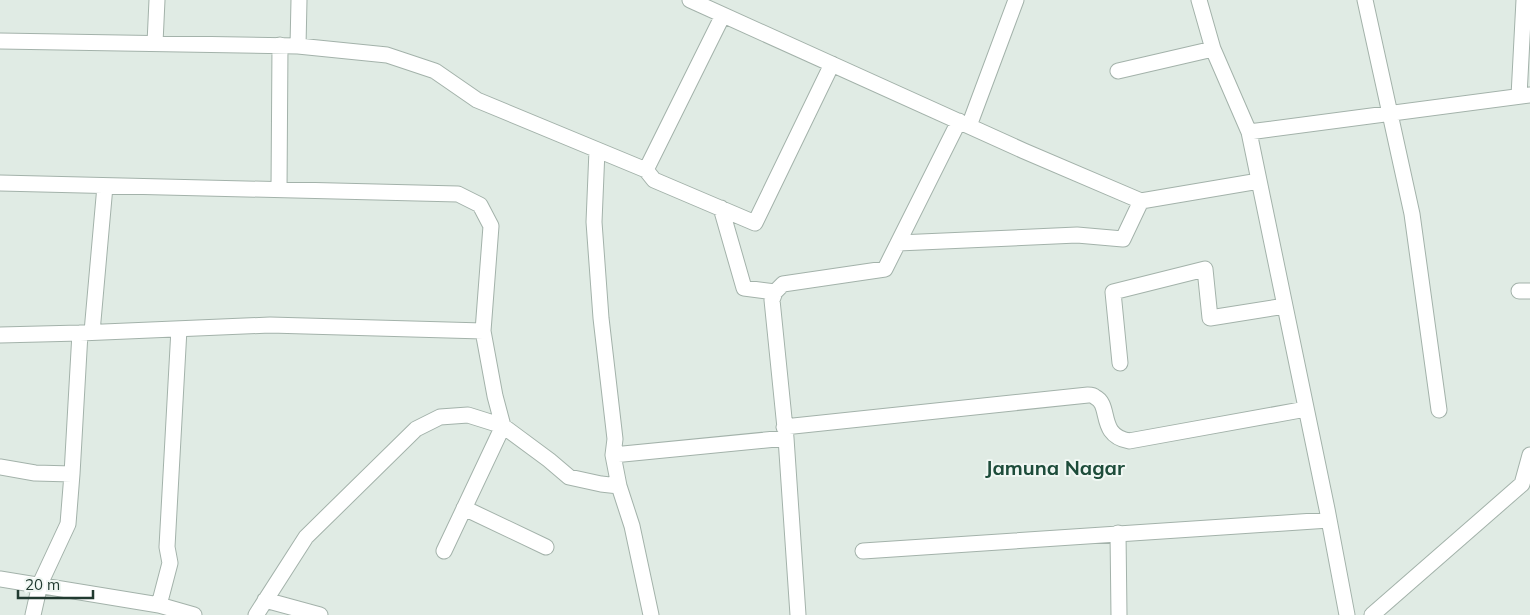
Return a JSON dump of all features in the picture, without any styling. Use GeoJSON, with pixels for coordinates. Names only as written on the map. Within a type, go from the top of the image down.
{"type":"FeatureCollection","features":[{"type":"Feature","properties":{"kind":"street"},"geometry":{"type":"LineString","coordinates":[[155,43],[157,0]]}},
{"type":"Feature","properties":{"kind":"street"},"geometry":{"type":"LineString","coordinates":[[298,46],[299,0]]}},
{"type":"Feature","properties":{"kind":"street"},"geometry":{"type":"LineString","coordinates":[[690,0],[1142,201],[1259,181]]}},
{"type":"Feature","properties":{"kind":"street"},"geometry":{"type":"LineString","coordinates":[[798,615],[785,432],[772,300],[775,292],[783,284],[885,269],[964,123],[1016,0]]}},
{"type":"Feature","properties":{"kind":"street"},"geometry":{"type":"LineString","coordinates":[[1199,0],[1213,49],[1249,132],[1347,615]]}},
{"type":"Feature","properties":{"kind":"street"},"geometry":{"type":"LineString","coordinates":[[1365,0],[1412,214],[1439,410]]}},
{"type":"Feature","properties":{"kind":"street"},"geometry":{"type":"LineString","coordinates":[[1249,132],[1525,95],[1524,0]]}},
{"type":"Feature","properties":{"kind":"street"},"geometry":{"type":"LineString","coordinates":[[646,170],[723,15]]}},
{"type":"Feature","properties":{"kind":"street"},"geometry":{"type":"LineString","coordinates":[[0,41],[280,45],[387,56],[435,70],[477,100],[646,170],[654,180],[755,223],[832,64]]}},
{"type":"Feature","properties":{"kind":"street"},"geometry":{"type":"LineString","coordinates":[[278,190],[280,45]]}},
{"type":"Feature","properties":{"kind":"street"},"geometry":{"type":"LineString","coordinates":[[1118,71],[1213,49]]}},
{"type":"Feature","properties":{"kind":"street"},"geometry":{"type":"LineString","coordinates":[[597,150],[594,222],[601,318],[615,439],[613,455],[619,486],[632,526],[651,615]]}},
{"type":"Feature","properties":{"kind":"street"},"geometry":{"type":"LineString","coordinates":[[0,183],[458,194],[480,205],[491,226],[483,330],[495,396],[503,426],[444,551]]}},
{"type":"Feature","properties":{"kind":"street"},"geometry":{"type":"LineString","coordinates":[[33,615],[40,584],[68,524],[86,333],[105,186]]}},
{"type":"Feature","properties":{"kind":"street"},"geometry":{"type":"LineString","coordinates":[[898,243],[1076,235],[1123,239],[1142,201]]}},
{"type":"Feature","properties":{"kind":"street"},"geometry":{"type":"LineString","coordinates":[[721,208],[744,288],[775,292]]}},
{"type":"Feature","properties":{"kind":"street"},"geometry":{"type":"LineString","coordinates":[[1120,363],[1113,292],[1205,269],[1210,318],[1284,306]]}},
{"type":"Feature","properties":{"kind":"street"},"geometry":{"type":"LineString","coordinates":[[0,335],[270,325],[483,330]]}},
{"type":"Feature","properties":{"kind":"street"},"geometry":{"type":"LineString","coordinates":[[160,605],[170,563],[167,547],[180,329]]}},
{"type":"Feature","properties":{"kind":"street"},"geometry":{"type":"LineString","coordinates":[[613,455],[1088,395],[1096,397],[1101,403],[1109,430],[1119,439],[1129,441],[1306,409]]}},
{"type":"Feature","properties":{"kind":"street"},"geometry":{"type":"LineString","coordinates":[[256,615],[306,537],[416,429],[440,417],[468,415],[503,426],[549,460],[569,478],[619,486]]}},
{"type":"Feature","properties":{"kind":"street"},"geometry":{"type":"LineString","coordinates":[[1372,615],[1522,484],[1530,455]]}},
{"type":"Feature","properties":{"kind":"street"},"geometry":{"type":"LineString","coordinates":[[0,468],[34,473],[72,474]]}},
{"type":"Feature","properties":{"kind":"street"},"geometry":{"type":"LineString","coordinates":[[464,508],[546,548]]}},
{"type":"Feature","properties":{"kind":"street"},"geometry":{"type":"LineString","coordinates":[[863,551],[1329,520]]}},
{"type":"Feature","properties":{"kind":"street"},"geometry":{"type":"LineString","coordinates":[[1118,533],[1119,615]]}},
{"type":"Feature","properties":{"kind":"street"},"geometry":{"type":"LineString","coordinates":[[0,579],[160,605],[194,615]]}},
{"type":"Feature","properties":{"kind":"street"},"geometry":{"type":"LineString","coordinates":[[265,600],[320,615]]}},
{"type":"Feature","properties":{"kind":"district","name":"Jamuna Nagar"},"geometry":{"type":"Point","coordinates":[1055,468]}}]}
